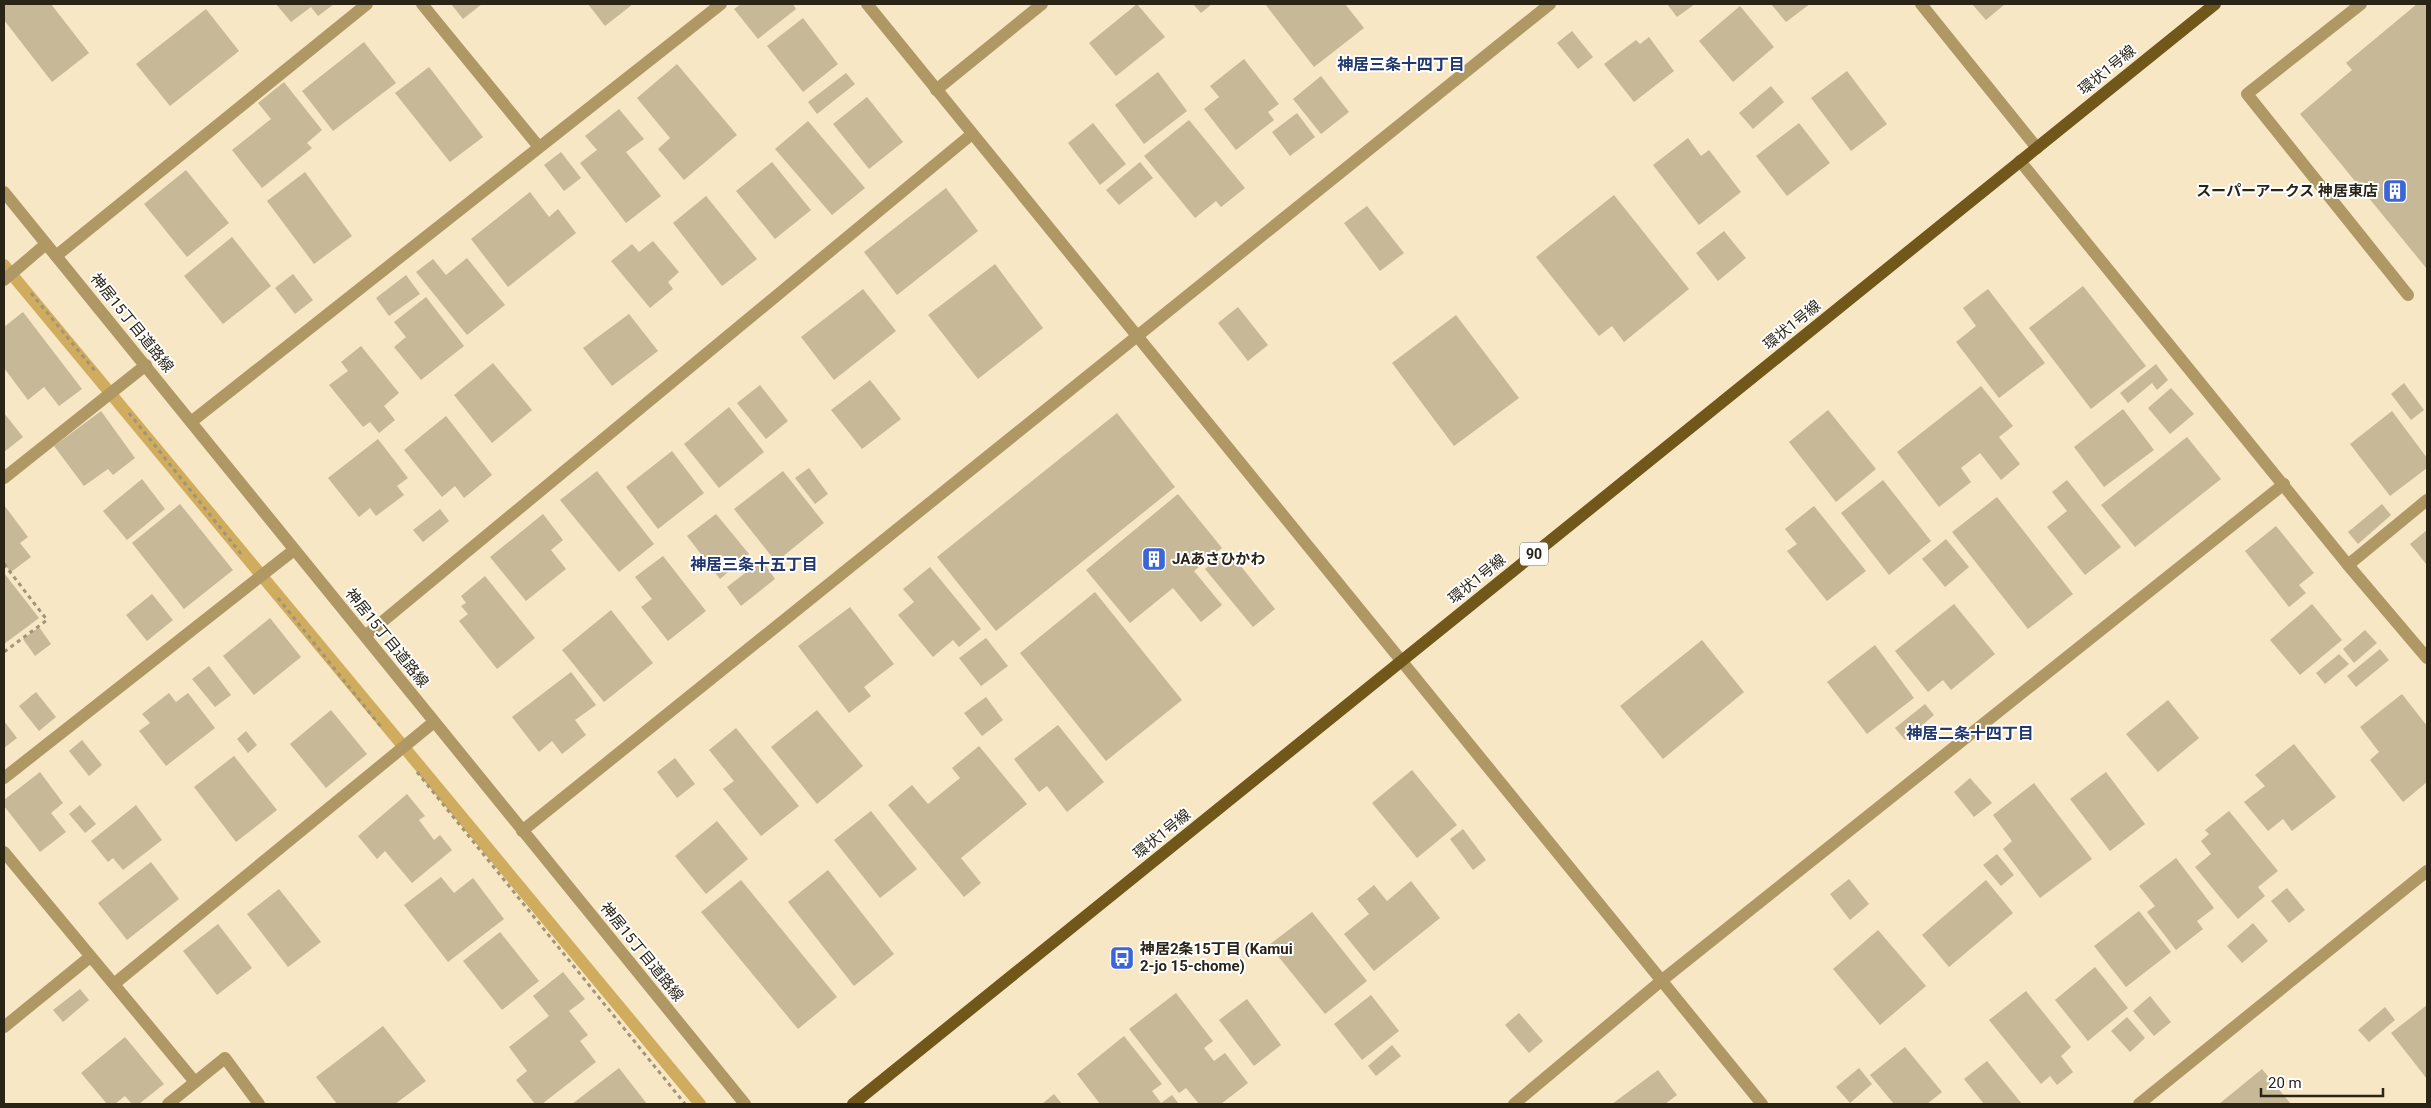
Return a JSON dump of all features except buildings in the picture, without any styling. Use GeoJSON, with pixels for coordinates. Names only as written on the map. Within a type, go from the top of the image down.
{"type":"FeatureCollection","features":[{"type":"Feature","properties":{"kind":"main road","name":"環状1号線"},"geometry":{"type":"LineString","coordinates":[[852,1104],[2215,4]]}},
{"type":"Feature","properties":{"kind":"street"},"geometry":{"type":"LineString","coordinates":[[56,256],[367,4]]}},
{"type":"Feature","properties":{"kind":"street"},"geometry":{"type":"LineString","coordinates":[[422,4],[539,147]]}},
{"type":"Feature","properties":{"kind":"street"},"geometry":{"type":"LineString","coordinates":[[191,422],[721,4]]}},
{"type":"Feature","properties":{"kind":"street"},"geometry":{"type":"LineString","coordinates":[[866,4],[1762,1104]]}},
{"type":"Feature","properties":{"kind":"street"},"geometry":{"type":"LineString","coordinates":[[936,90],[1042,4]]}},
{"type":"Feature","properties":{"kind":"street"},"geometry":{"type":"LineString","coordinates":[[522,831],[1550,4]]}},
{"type":"Feature","properties":{"kind":"street"},"geometry":{"type":"LineString","coordinates":[[1921,4],[2037,148]]}},
{"type":"Feature","properties":{"kind":"street"},"geometry":{"type":"LineString","coordinates":[[2361,4],[2246,94],[2408,296]]}},
{"type":"Feature","properties":{"kind":"street"},"geometry":{"type":"LineString","coordinates":[[365,636],[972,134]]}},
{"type":"Feature","properties":{"kind":"street"},"geometry":{"type":"LineString","coordinates":[[2020,161],[2348,565],[2427,658]]}},
{"type":"Feature","properties":{"kind":"street","name":"神居15丁目道路線"},"geometry":{"type":"LineString","coordinates":[[4,192],[745,1104]]}},
{"type":"Feature","properties":{"kind":"street"},"geometry":{"type":"LineString","coordinates":[[9,276],[46,244]]}},
{"type":"Feature","properties":{"kind":"street"},"geometry":{"type":"LineString","coordinates":[[4,478],[146,365]]}},
{"type":"Feature","properties":{"kind":"street"},"geometry":{"type":"LineString","coordinates":[[1514,1104],[1662,981],[2284,484]]}},
{"type":"Feature","properties":{"kind":"street"},"geometry":{"type":"LineString","coordinates":[[2348,565],[2427,500]]}},
{"type":"Feature","properties":{"kind":"street"},"geometry":{"type":"LineString","coordinates":[[4,778],[294,550]]}},
{"type":"Feature","properties":{"kind":"street"},"geometry":{"type":"LineString","coordinates":[[114,984],[434,722]]}},
{"type":"Feature","properties":{"kind":"street"},"geometry":{"type":"LineString","coordinates":[[4,852],[195,1082]]}},
{"type":"Feature","properties":{"kind":"street"},"geometry":{"type":"LineString","coordinates":[[2139,1104],[2427,871]]}},
{"type":"Feature","properties":{"kind":"street"},"geometry":{"type":"LineString","coordinates":[[4,1027],[90,957]]}},
{"type":"Feature","properties":{"kind":"street"},"geometry":{"type":"LineString","coordinates":[[168,1104],[225,1058],[259,1104]]}},
{"type":"Feature","properties":{"kind":"path"},"geometry":{"type":"LineString","coordinates":[[9,276],[111,391],[685,1104]]}},
{"type":"Feature","properties":{"kind":"path"},"geometry":{"type":"LineString","coordinates":[[4,564],[47,620],[4,652]]}},
{"type":"Feature","properties":{"kind":"waterway"},"geometry":{"type":"LineString","coordinates":[[4,265],[700,1104]]}},
{"type":"Feature","properties":{"kind":"place","name":"スーパーアークス 神居東店"},"geometry":{"type":"Point","coordinates":[2395,191]}},
{"type":"Feature","properties":{"kind":"place","name":"JAあさひかわ"},"geometry":{"type":"Point","coordinates":[1154,559]}},
{"type":"Feature","properties":{"kind":"place","name":"神居2条15丁目 (Kamui 2-jo 15-chome)"},"geometry":{"type":"Point","coordinates":[1122,958]}},
{"type":"Feature","properties":{"kind":"district","name":"神居三条十四丁目"},"geometry":{"type":"Point","coordinates":[1401,64]}},
{"type":"Feature","properties":{"kind":"district","name":"神居三条十五丁目"},"geometry":{"type":"Point","coordinates":[754,564]}},
{"type":"Feature","properties":{"kind":"district","name":"神居二条十四丁目"},"geometry":{"type":"Point","coordinates":[1970,733]}}]}
